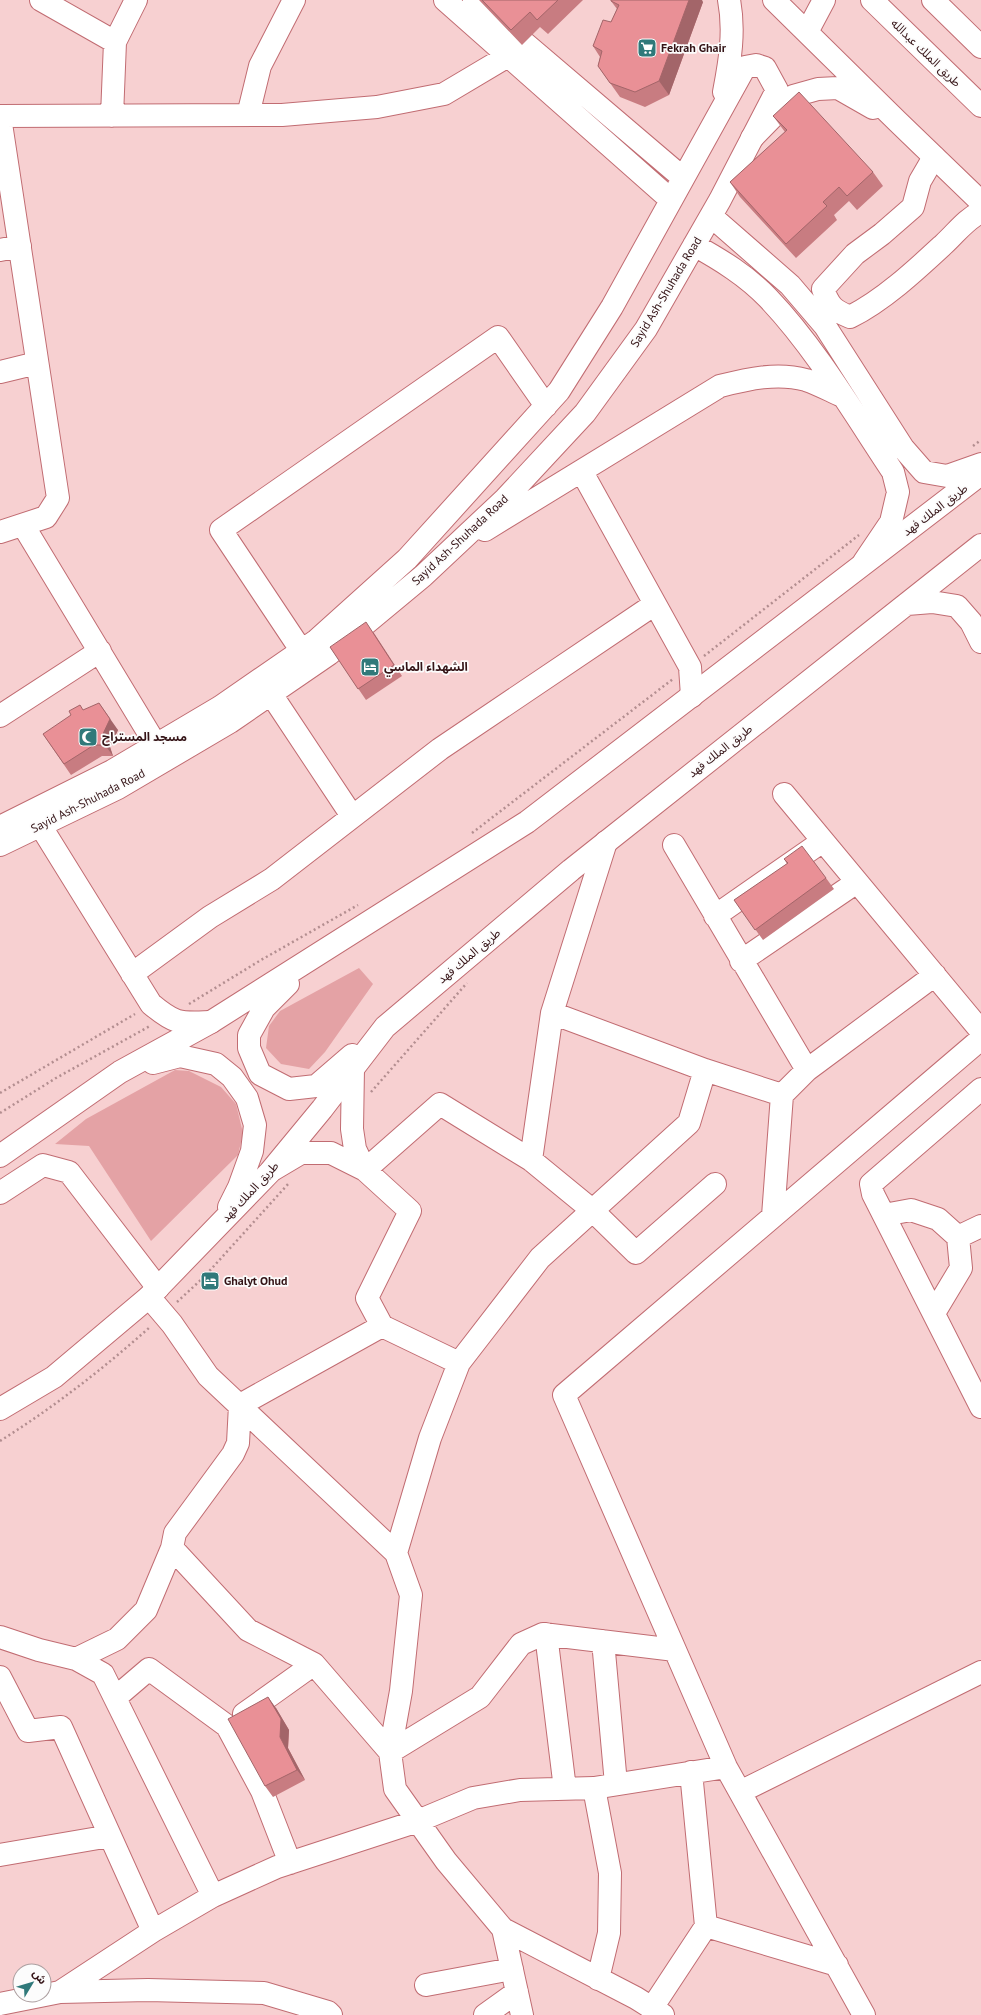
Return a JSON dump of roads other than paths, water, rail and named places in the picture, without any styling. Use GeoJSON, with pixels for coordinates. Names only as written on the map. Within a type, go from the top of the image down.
{"type":"FeatureCollection","features":[{"type":"Feature","properties":{"kind":"main road"},"geometry":{"type":"LineString","coordinates":[[41,0],[115,42]]}},
{"type":"Feature","properties":{"kind":"main road"},"geometry":{"type":"LineString","coordinates":[[112,116],[115,42],[136,0]]}},
{"type":"Feature","properties":{"kind":"main road"},"geometry":{"type":"LineString","coordinates":[[248,115],[260,66],[294,0]]}},
{"type":"Feature","properties":{"kind":"main road"},"geometry":{"type":"LineString","coordinates":[[445,0],[671,200]]}},
{"type":"Feature","properties":{"kind":"main road"},"geometry":{"type":"LineString","coordinates":[[474,0],[683,178]]}},
{"type":"Feature","properties":{"kind":"main road"},"geometry":{"type":"LineString","coordinates":[[721,110],[730,57],[733,20],[729,0]]}},
{"type":"Feature","properties":{"kind":"main road"},"geometry":{"type":"LineString","coordinates":[[807,32],[824,0]]}},
{"type":"Feature","properties":{"kind":"main road","name":"طريق الملك عبدالله"},"geometry":{"type":"LineString","coordinates":[[872,0],[981,106]]}},
{"type":"Feature","properties":{"kind":"main road"},"geometry":{"type":"LineString","coordinates":[[933,0],[981,47]]}},
{"type":"Feature","properties":{"kind":"main road"},"geometry":{"type":"LineString","coordinates":[[778,2],[896,122],[981,202]]}},
{"type":"Feature","properties":{"kind":"main road"},"geometry":{"type":"LineString","coordinates":[[0,532],[46,516],[58,498],[37,363],[10,248],[0,117],[282,115],[377,108],[444,94],[508,56]]}},
{"type":"Feature","properties":{"kind":"main road","name":"Sayid Ash-Shuhada Road"},"geometry":{"type":"LineString","coordinates":[[0,827],[112,771],[220,707],[317,640],[407,559],[559,391],[612,308],[745,67],[756,66],[765,68],[777,90],[710,216],[646,329],[585,413],[505,499],[423,576],[329,654],[271,694],[230,722],[118,788],[0,845]]}},
{"type":"Feature","properties":{"kind":"main road"},"geometry":{"type":"LineString","coordinates":[[752,138],[793,96],[818,89],[838,88],[896,122],[981,185]]}},
{"type":"Feature","properties":{"kind":"main road"},"geometry":{"type":"LineString","coordinates":[[934,157],[920,181],[913,206],[882,234],[855,254],[823,289],[828,303],[837,312],[850,317],[863,310],[922,264],[956,233],[969,218],[981,212]]}},
{"type":"Feature","properties":{"kind":"main road"},"geometry":{"type":"LineString","coordinates":[[710,216],[790,285],[825,326],[903,448],[924,472],[947,476],[975,456]]}},
{"type":"Feature","properties":{"kind":"main road"},"geometry":{"type":"LineString","coordinates":[[694,245],[734,268],[768,298],[795,330],[893,472],[898,492],[891,522],[860,567]]}},
{"type":"Feature","properties":{"kind":"main road"},"geometry":{"type":"LineString","coordinates":[[302,650],[220,530],[498,337],[546,406]]}},
{"type":"Feature","properties":{"kind":"main road"},"geometry":{"type":"LineString","coordinates":[[0,372],[37,363]]}},
{"type":"Feature","properties":{"kind":"main road"},"geometry":{"type":"LineString","coordinates":[[446,554],[720,386],[752,378],[779,376],[805,380],[840,395]]}},
{"type":"Feature","properties":{"kind":"main road"},"geometry":{"type":"LineString","coordinates":[[582,472],[690,667],[692,696]]}},
{"type":"Feature","properties":{"kind":"main road","name":"طريق الملك فهد"},"geometry":{"type":"LineString","coordinates":[[0,1156],[120,1072],[211,1022],[527,822],[981,474]]}},
{"type":"Feature","properties":{"kind":"main road"},"geometry":{"type":"LineString","coordinates":[[23,525],[156,745]]}},
{"type":"Feature","properties":{"kind":"main road","name":"طريق الملك فهد"},"geometry":{"type":"LineString","coordinates":[[0,1408],[54,1377],[154,1293],[270,1172],[385,1027],[606,842],[981,545]]}},
{"type":"Feature","properties":{"kind":"main road"},"geometry":{"type":"LineString","coordinates":[[907,604],[932,602],[957,606],[971,622],[981,642]]}},
{"type":"Feature","properties":{"kind":"main road"},"geometry":{"type":"LineString","coordinates":[[132,974],[210,917],[272,879],[440,749],[655,604]]}},
{"type":"Feature","properties":{"kind":"main road"},"geometry":{"type":"LineString","coordinates":[[0,716],[100,651]]}},
{"type":"Feature","properties":{"kind":"main road"},"geometry":{"type":"LineString","coordinates":[[271,694],[352,816]]}},
{"type":"Feature","properties":{"kind":"main road"},"geometry":{"type":"LineString","coordinates":[[784,794],[981,1031]]}},
{"type":"Feature","properties":{"kind":"main road"},"geometry":{"type":"LineString","coordinates":[[40,826],[132,974],[159,1011],[180,1023],[211,1022]]}},
{"type":"Feature","properties":{"kind":"main road"},"geometry":{"type":"LineString","coordinates":[[715,916],[823,841]]}},
{"type":"Feature","properties":{"kind":"main road"},"geometry":{"type":"LineString","coordinates":[[531,1160],[552,1013],[606,842]]}},
{"type":"Feature","properties":{"kind":"main road"},"geometry":{"type":"LineString","coordinates":[[674,845],[741,961],[807,1070]]}},
{"type":"Feature","properties":{"kind":"main road"},"geometry":{"type":"LineString","coordinates":[[741,961],[857,882]]}},
{"type":"Feature","properties":{"kind":"main road"},"geometry":{"type":"LineString","coordinates":[[316,956],[264,1008],[249,1035],[249,1048],[260,1074],[289,1089],[316,1086],[385,1027]]}},
{"type":"Feature","properties":{"kind":"main road"},"geometry":{"type":"LineString","coordinates":[[773,1216],[782,1095],[807,1070],[935,975]]}},
{"type":"Feature","properties":{"kind":"main road"},"geometry":{"type":"LineString","coordinates":[[552,1013],[705,1070],[782,1095]]}},
{"type":"Feature","properties":{"kind":"main road"},"geometry":{"type":"LineString","coordinates":[[864,2015],[726,1767],[564,1395],[981,1039]]}},
{"type":"Feature","properties":{"kind":"main road"},"geometry":{"type":"LineString","coordinates":[[120,1072],[180,1056],[216,1064],[232,1077],[246,1098],[255,1125],[252,1151],[239,1187],[220,1224]]}},
{"type":"Feature","properties":{"kind":"main road"},"geometry":{"type":"LineString","coordinates":[[353,1068],[352,1114],[355,1149],[365,1170]]}},
{"type":"Feature","properties":{"kind":"main road"},"geometry":{"type":"LineString","coordinates":[[396,1553],[430,1438],[459,1363],[540,1258],[689,1123],[705,1070]]}},
{"type":"Feature","properties":{"kind":"main road"},"geometry":{"type":"LineString","coordinates":[[980,1403],[873,1194],[871,1184],[981,1089]]}},
{"type":"Feature","properties":{"kind":"main road"},"geometry":{"type":"LineString","coordinates":[[365,1170],[440,1104],[531,1160],[592,1210],[636,1253],[715,1184]]}},
{"type":"Feature","properties":{"kind":"main road"},"geometry":{"type":"LineString","coordinates":[[270,1172],[301,1153],[331,1153],[365,1170],[410,1211],[367,1298],[382,1326],[459,1363]]}},
{"type":"Feature","properties":{"kind":"main road"},"geometry":{"type":"LineString","coordinates":[[0,1193],[43,1165],[69,1172],[154,1293],[172,1324],[208,1376],[396,1553],[411,1595],[401,1691],[390,1752],[396,1789],[446,1861],[503,1929],[658,2012],[706,1926],[691,1772]]}},
{"type":"Feature","properties":{"kind":"main road"},"geometry":{"type":"LineString","coordinates":[[884,1215],[911,1210],[938,1219],[958,1237],[961,1268],[934,1313]]}},
{"type":"Feature","properties":{"kind":"main road"},"geometry":{"type":"LineString","coordinates":[[958,1237],[981,1226]]}},
{"type":"Feature","properties":{"kind":"main road"},"geometry":{"type":"LineString","coordinates":[[240,1405],[382,1326]]}},
{"type":"Feature","properties":{"kind":"main road"},"geometry":{"type":"LineString","coordinates":[[76,1659],[117,1639],[146,1610],[172,1548],[175,1533],[236,1448],[238,1443],[240,1405]]}},
{"type":"Feature","properties":{"kind":"main road"},"geometry":{"type":"LineString","coordinates":[[172,1548],[248,1630],[314,1664],[390,1752]]}},
{"type":"Feature","properties":{"kind":"main road"},"geometry":{"type":"LineString","coordinates":[[390,1752],[480,1697],[521,1644],[543,1634],[675,1650]]}},
{"type":"Feature","properties":{"kind":"main road"},"geometry":{"type":"LineString","coordinates":[[546,1634],[565,1789]]}},
{"type":"Feature","properties":{"kind":"main road"},"geometry":{"type":"LineString","coordinates":[[0,1637],[38,1650],[76,1659],[103,1674],[213,1896]]}},
{"type":"Feature","properties":{"kind":"main road"},"geometry":{"type":"LineString","coordinates":[[604,1641],[616,1784]]}},
{"type":"Feature","properties":{"kind":"main road"},"geometry":{"type":"LineString","coordinates":[[227,1726],[314,1664]]}},
{"type":"Feature","properties":{"kind":"main road"},"geometry":{"type":"LineString","coordinates":[[115,1698],[149,1669],[227,1726],[262,1791],[290,1863]]}},
{"type":"Feature","properties":{"kind":"main road"},"geometry":{"type":"LineString","coordinates":[[740,1792],[981,1672]]}},
{"type":"Feature","properties":{"kind":"main road"},"geometry":{"type":"LineString","coordinates":[[0,1677],[28,1731],[61,1727],[153,1931]]}},
{"type":"Feature","properties":{"kind":"main road"},"geometry":{"type":"LineString","coordinates":[[60,1992],[153,1931],[213,1896],[290,1863],[418,1821],[473,1798],[520,1790],[594,1788],[726,1767]]}},
{"type":"Feature","properties":{"kind":"main road"},"geometry":{"type":"LineString","coordinates":[[594,1788],[610,1873],[608,1933],[598,1979]]}},
{"type":"Feature","properties":{"kind":"main road"},"geometry":{"type":"LineString","coordinates":[[0,1855],[110,1836]]}},
{"type":"Feature","properties":{"kind":"main road"},"geometry":{"type":"LineString","coordinates":[[706,1926],[836,1965]]}},
{"type":"Feature","properties":{"kind":"main road"},"geometry":{"type":"LineString","coordinates":[[503,1929],[522,2015]]}},
{"type":"Feature","properties":{"kind":"main road"},"geometry":{"type":"LineString","coordinates":[[426,1985],[512,1968]]}},
{"type":"Feature","properties":{"kind":"main road"},"geometry":{"type":"LineString","coordinates":[[0,2004],[60,1992],[148,1990],[264,1993],[328,2012],[332,2015]]}},
{"type":"Feature","properties":{"kind":"main road"},"geometry":{"type":"LineString","coordinates":[[485,2015],[517,1992]]}},
{"type":"Feature","properties":{"kind":"place","name":"Fekrah Ghair"},"geometry":{"type":"Point","coordinates":[647,48]}},
{"type":"Feature","properties":{"kind":"place","name":"الشهداء الماسي"},"geometry":{"type":"Point","coordinates":[370,667]}},
{"type":"Feature","properties":{"kind":"place","name":"مسجد المستراح"},"geometry":{"type":"Point","coordinates":[88,737]}},
{"type":"Feature","properties":{"kind":"place","name":"Ghalyt Ohud"},"geometry":{"type":"Point","coordinates":[210,1281]}}]}
